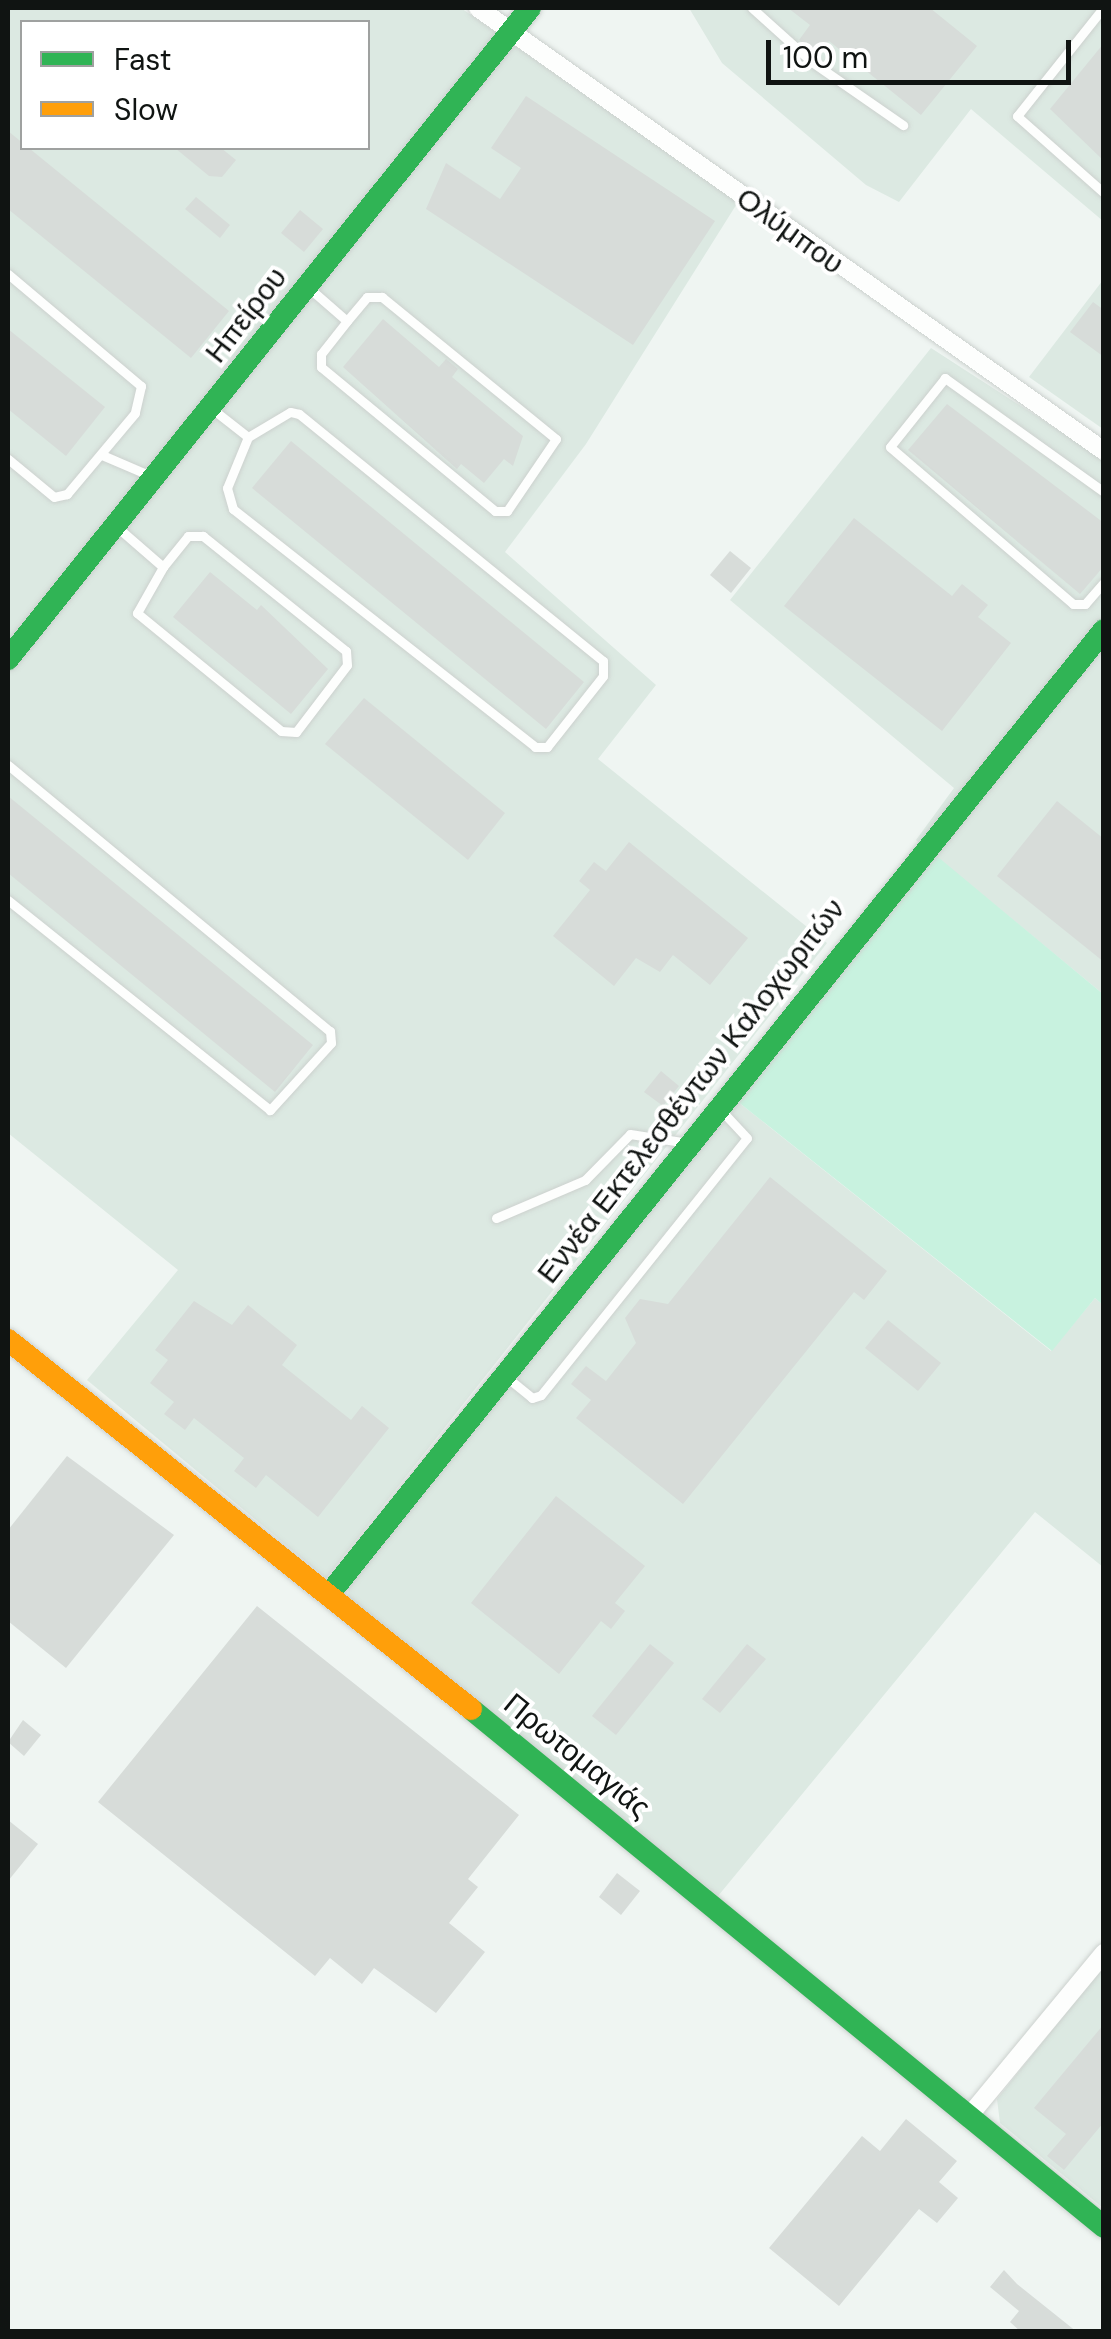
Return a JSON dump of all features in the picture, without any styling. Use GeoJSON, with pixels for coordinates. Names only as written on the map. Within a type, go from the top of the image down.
{"type":"FeatureCollection","features":[{"type":"Feature","properties":{"kind":"street","name":"Ολύμπου"},"geometry":{"type":"LineString","coordinates":[[478,8],[1104,452]]}},
{"type":"Feature","properties":{"kind":"street","name":"Ηπείρου"},"geometry":{"type":"LineString","coordinates":[[8,659],[530,8]]}},
{"type":"Feature","properties":{"kind":"street","name":"Εννέα Εκτελεσθέντων Καλοχωριτών"},"geometry":{"type":"LineString","coordinates":[[330,1592],[688,1142],[1104,630]]}},
{"type":"Feature","properties":{"kind":"street","name":"Πρωτομαγιάς"},"geometry":{"type":"LineString","coordinates":[[8,1340],[330,1592],[1104,2226]]}},
{"type":"Feature","properties":{"kind":"street"},"geometry":{"type":"LineString","coordinates":[[969,2116],[1104,1953]]}},
{"type":"Feature","properties":{"kind":"lane"},"geometry":{"type":"LineString","coordinates":[[752,8],[812,62],[903,125]]}},
{"type":"Feature","properties":{"kind":"lane"},"geometry":{"type":"LineString","coordinates":[[1103,8],[1017,116],[1104,194]]}},
{"type":"Feature","properties":{"kind":"lane"},"geometry":{"type":"LineString","coordinates":[[8,274],[140,386],[135,414],[74,488],[54,497],[8,459]]}},
{"type":"Feature","properties":{"kind":"lane"},"geometry":{"type":"LineString","coordinates":[[307,286],[347,321]]}},
{"type":"Feature","properties":{"kind":"lane"},"geometry":{"type":"LineString","coordinates":[[367,297],[382,297],[556,439],[508,510],[495,511],[321,367],[321,354],[347,321],[367,297]]}},
{"type":"Feature","properties":{"kind":"lane"},"geometry":{"type":"LineString","coordinates":[[1104,492],[945,378],[890,447],[1073,604],[1084,604],[1104,582]]}},
{"type":"Feature","properties":{"kind":"lane"},"geometry":{"type":"LineString","coordinates":[[211,408],[248,437]]}},
{"type":"Feature","properties":{"kind":"lane"},"geometry":{"type":"LineString","coordinates":[[290,412],[299,414],[603,661],[603,676],[547,748],[534,747],[233,508],[227,488],[248,437],[290,412]]}},
{"type":"Feature","properties":{"kind":"lane"},"geometry":{"type":"LineString","coordinates":[[102,455],[154,477]]}},
{"type":"Feature","properties":{"kind":"lane"},"geometry":{"type":"LineString","coordinates":[[115,526],[163,566]]}},
{"type":"Feature","properties":{"kind":"lane"},"geometry":{"type":"LineString","coordinates":[[188,536],[203,536],[346,651],[346,665],[296,732],[281,731],[137,613],[137,601],[163,566],[188,536]]}},
{"type":"Feature","properties":{"kind":"lane"},"geometry":{"type":"LineString","coordinates":[[8,765],[330,1030],[331,1043],[270,1110],[8,900]]}},
{"type":"Feature","properties":{"kind":"lane"},"geometry":{"type":"LineString","coordinates":[[504,1375],[532,1398],[541,1396],[747,1138],[717,1106]]}},
{"type":"Feature","properties":{"kind":"lane"},"geometry":{"type":"LineString","coordinates":[[496,1218],[585,1180],[630,1134],[688,1142]]}},
{"type":"Feature","properties":{"kind":"shaded area"},"geometry":{"type":"Polygon","coordinates":[[[8,8],[461,8],[738,202],[586,444],[505,552],[656,685],[598,759],[827,943],[326,1578],[87,1380],[178,1270],[8,1133],[8,8]]]}},
{"type":"Feature","properties":{"kind":"shaded area"},"geometry":{"type":"Polygon","coordinates":[[[689,8],[1103,8],[1103,221],[971,109],[899,202],[866,185],[722,63],[689,8]]]}},
{"type":"Feature","properties":{"kind":"shaded area"},"geometry":{"type":"Polygon","coordinates":[[[1103,280],[1103,429],[1029,377],[1103,280]]]}},
{"type":"Feature","properties":{"kind":"shaded area"},"geometry":{"type":"Polygon","coordinates":[[[931,348],[1103,459],[1103,994],[916,840],[954,788],[730,600],[931,348]]]}},
{"type":"Feature","properties":{"kind":"shaded area"},"geometry":{"type":"Polygon","coordinates":[[[732,1097],[1051,1351],[1095,1298],[1103,1305],[1103,1567],[1035,1512],[718,1896],[348,1599],[349,1582],[732,1097]]]}},
{"type":"Feature","properties":{"kind":"shaded area"},"geometry":{"type":"Polygon","coordinates":[[[1103,1967],[1103,2208],[1000,2123],[997,2099],[1103,1967]]]}},
{"type":"Feature","properties":{"kind":"green space"},"geometry":{"type":"Polygon","coordinates":[[[932,852],[1103,994],[1103,1305],[1095,1298],[1052,1351],[732,1097],[932,852]]]}},
{"type":"Feature","properties":{"kind":"building"},"geometry":{"type":"Polygon","coordinates":[[[788,8],[930,8],[977,46],[921,115],[829,41],[817,56],[799,40],[810,25],[788,8]]]}},
{"type":"Feature","properties":{"kind":"building"},"geometry":{"type":"Polygon","coordinates":[[[1104,43],[1104,161],[1050,109],[1104,43]]]}},
{"type":"Feature","properties":{"kind":"building"},"geometry":{"type":"Polygon","coordinates":[[[526,96],[715,221],[633,345],[426,209],[446,163],[500,199],[521,168],[491,148],[526,96]]]}},
{"type":"Feature","properties":{"kind":"building"},"geometry":{"type":"Polygon","coordinates":[[[8,131],[20,141],[20,150],[31,150],[229,311],[191,358],[8,209],[8,131]]]}},
{"type":"Feature","properties":{"kind":"building"},"geometry":{"type":"Polygon","coordinates":[[[177,150],[224,150],[236,160],[222,177],[209,176],[177,150]]]}},
{"type":"Feature","properties":{"kind":"building"},"geometry":{"type":"Polygon","coordinates":[[[196,197],[230,225],[220,238],[185,209],[196,197]]]}},
{"type":"Feature","properties":{"kind":"building"},"geometry":{"type":"Polygon","coordinates":[[[300,210],[323,229],[304,252],[281,233],[300,210]]]}},
{"type":"Feature","properties":{"kind":"building"},"geometry":{"type":"Polygon","coordinates":[[[1093,302],[1104,310],[1104,357],[1070,332],[1093,302]]]}},
{"type":"Feature","properties":{"kind":"building"},"geometry":{"type":"Polygon","coordinates":[[[383,319],[439,367],[446,359],[458,369],[452,377],[523,436],[513,466],[504,459],[484,483],[461,464],[457,469],[343,367],[383,319]]]}},
{"type":"Feature","properties":{"kind":"building"},"geometry":{"type":"Polygon","coordinates":[[[8,329],[105,407],[66,456],[8,409],[8,329]]]}},
{"type":"Feature","properties":{"kind":"building"},"geometry":{"type":"Polygon","coordinates":[[[947,404],[1104,523],[1104,566],[1080,594],[908,450],[947,404]]]}},
{"type":"Feature","properties":{"kind":"building"},"geometry":{"type":"Polygon","coordinates":[[[291,441],[584,682],[546,729],[252,488],[291,441]]]}},
{"type":"Feature","properties":{"kind":"building"},"geometry":{"type":"Polygon","coordinates":[[[854,518],[952,596],[962,584],[988,605],[978,617],[1011,643],[942,731],[784,606],[854,518]]]}},
{"type":"Feature","properties":{"kind":"building"},"geometry":{"type":"Polygon","coordinates":[[[730,551],[751,568],[731,593],[710,575],[730,551]]]}},
{"type":"Feature","properties":{"kind":"building"},"geometry":{"type":"Polygon","coordinates":[[[210,572],[257,610],[261,605],[328,669],[291,714],[173,617],[210,572]]]}},
{"type":"Feature","properties":{"kind":"building"},"geometry":{"type":"Polygon","coordinates":[[[364,698],[505,813],[468,860],[325,744],[364,698]]]}},
{"type":"Feature","properties":{"kind":"building"},"geometry":{"type":"Polygon","coordinates":[[[8,796],[313,1045],[275,1092],[8,873],[8,796]]]}},
{"type":"Feature","properties":{"kind":"building"},"geometry":{"type":"Polygon","coordinates":[[[1057,801],[1104,839],[1104,962],[997,876],[1057,801]]]}},
{"type":"Feature","properties":{"kind":"building"},"geometry":{"type":"Polygon","coordinates":[[[629,842],[748,938],[710,985],[673,955],[660,972],[636,958],[614,986],[553,936],[590,890],[579,881],[594,862],[606,871],[629,842]]]}},
{"type":"Feature","properties":{"kind":"building"},"geometry":{"type":"Polygon","coordinates":[[[661,1071],[679,1086],[663,1106],[644,1092],[661,1071]]]}},
{"type":"Feature","properties":{"kind":"building"},"geometry":{"type":"Polygon","coordinates":[[[770,1177],[887,1271],[864,1300],[854,1292],[683,1504],[576,1418],[591,1400],[571,1384],[586,1366],[606,1381],[636,1343],[625,1318],[640,1299],[668,1304],[770,1177]]]}},
{"type":"Feature","properties":{"kind":"building"},"geometry":{"type":"Polygon","coordinates":[[[194,1301],[232,1325],[248,1305],[297,1345],[282,1365],[351,1420],[362,1406],[389,1428],[318,1517],[266,1475],[256,1488],[234,1471],[244,1458],[194,1418],[185,1430],[164,1414],[174,1402],[150,1383],[168,1360],[155,1350],[194,1301]]]}},
{"type":"Feature","properties":{"kind":"building"},"geometry":{"type":"Polygon","coordinates":[[[888,1320],[941,1363],[918,1391],[865,1348],[888,1320]]]}},
{"type":"Feature","properties":{"kind":"building"},"geometry":{"type":"Polygon","coordinates":[[[67,1456],[174,1535],[66,1668],[8,1621],[8,1530],[67,1456]]]}},
{"type":"Feature","properties":{"kind":"building"},"geometry":{"type":"Polygon","coordinates":[[[556,1496],[645,1566],[615,1603],[625,1611],[611,1629],[601,1621],[559,1674],[471,1603],[556,1496]]]}},
{"type":"Feature","properties":{"kind":"building"},"geometry":{"type":"Polygon","coordinates":[[[257,1606],[519,1815],[468,1879],[478,1887],[449,1923],[485,1952],[436,2013],[374,1968],[362,1984],[330,1958],[315,1976],[98,1802],[257,1606]]]}},
{"type":"Feature","properties":{"kind":"building"},"geometry":{"type":"Polygon","coordinates":[[[650,1644],[674,1663],[616,1735],[592,1716],[650,1644]]]}},
{"type":"Feature","properties":{"kind":"building"},"geometry":{"type":"Polygon","coordinates":[[[747,1644],[766,1659],[720,1713],[702,1699],[747,1644]]]}},
{"type":"Feature","properties":{"kind":"building"},"geometry":{"type":"Polygon","coordinates":[[[23,1720],[41,1735],[24,1756],[8,1742],[23,1720]]]}},
{"type":"Feature","properties":{"kind":"building"},"geometry":{"type":"Polygon","coordinates":[[[8,1820],[38,1844],[8,1881],[8,1820]]]}},
{"type":"Feature","properties":{"kind":"building"},"geometry":{"type":"Polygon","coordinates":[[[617,1873],[640,1891],[621,1915],[599,1897],[617,1873]]]}},
{"type":"Feature","properties":{"kind":"building"},"geometry":{"type":"Polygon","coordinates":[[[1104,2024],[1104,2122],[1064,2170],[1047,2156],[1066,2134],[1034,2108],[1104,2024]]]}},
{"type":"Feature","properties":{"kind":"building"},"geometry":{"type":"Polygon","coordinates":[[[906,2119],[957,2161],[939,2182],[958,2198],[937,2223],[919,2209],[839,2306],[769,2248],[862,2136],[880,2151],[906,2119]]]}},
{"type":"Feature","properties":{"kind":"building"},"geometry":{"type":"Polygon","coordinates":[[[1004,2270],[1077,2332],[1021,2332],[1010,2322],[1019,2311],[990,2287],[1004,2270]]]}},
{"type":"Feature","properties":{"kind":"traffic: fast"},"geometry":{"type":"LineString","coordinates":[[8,659],[530,8]]}},
{"type":"Feature","properties":{"kind":"traffic: fast"},"geometry":{"type":"LineString","coordinates":[[330,1593],[1104,630]]}},
{"type":"Feature","properties":{"kind":"traffic: fast"},"geometry":{"type":"LineString","coordinates":[[471,1709],[1104,2227]]}},
{"type":"Feature","properties":{"kind":"traffic: slow"},"geometry":{"type":"LineString","coordinates":[[8,1340],[471,1709]]}}]}
